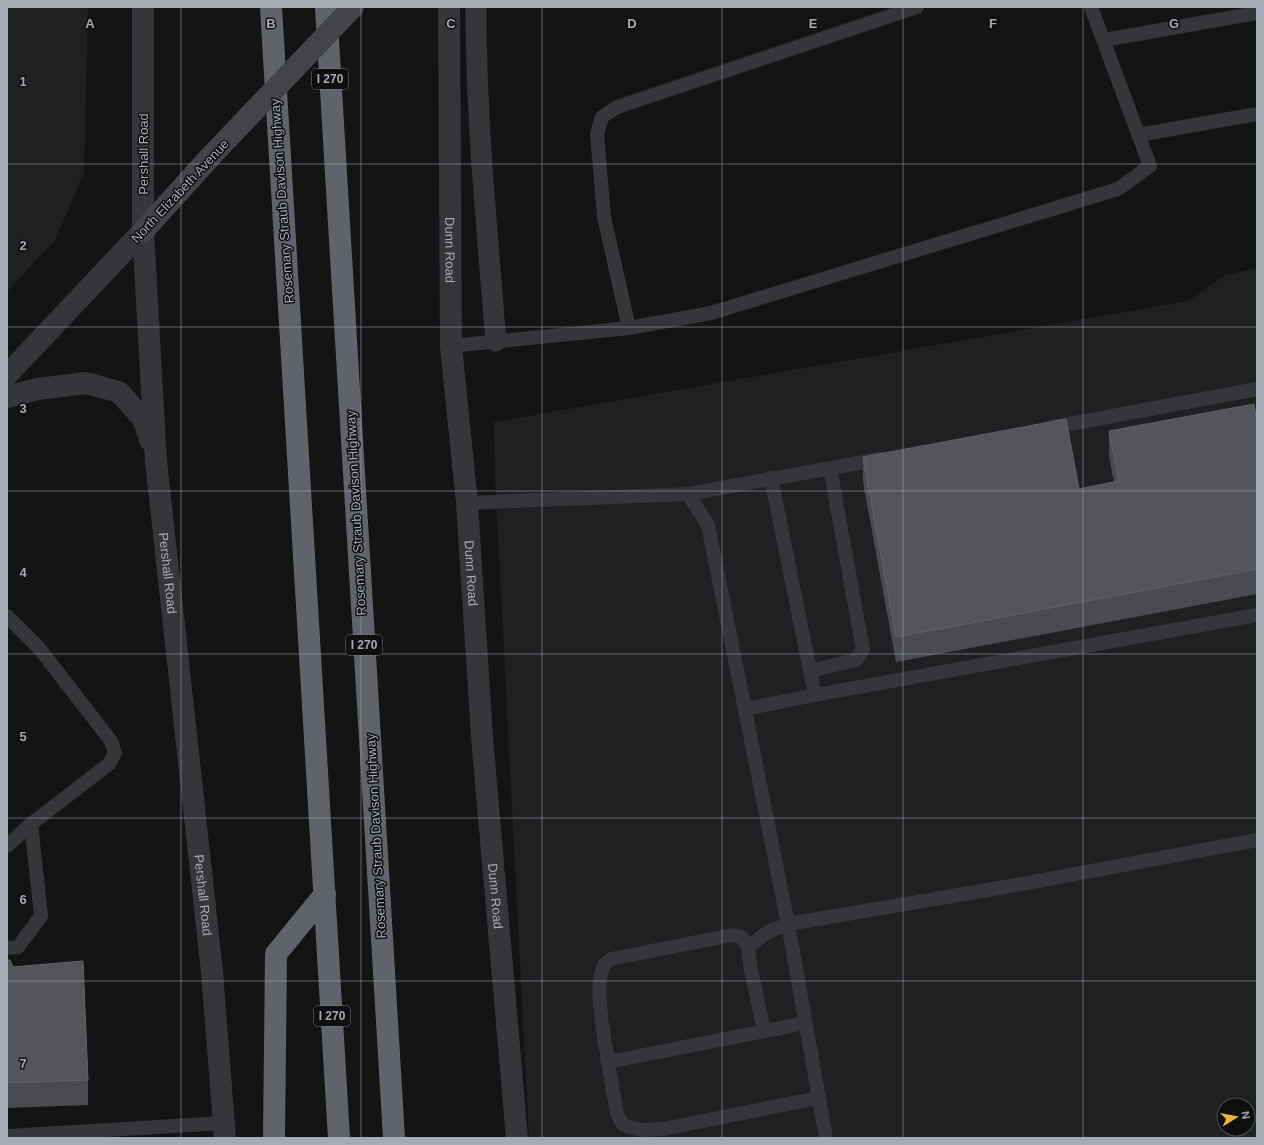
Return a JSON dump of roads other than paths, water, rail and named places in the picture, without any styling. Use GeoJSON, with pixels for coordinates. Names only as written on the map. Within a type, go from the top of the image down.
{"type":"FeatureCollection","features":[{"type":"Feature","properties":{"kind":"highway","name":"Rosemary Straub Davison Highway"},"geometry":{"type":"LineString","coordinates":[[271,7],[339,1138]]}},
{"type":"Feature","properties":{"kind":"highway","name":"Rosemary Straub Davison Highway"},"geometry":{"type":"LineString","coordinates":[[326,7],[394,1138]]}},
{"type":"Feature","properties":{"kind":"highway"},"geometry":{"type":"LineString","coordinates":[[274,1138],[276,954],[325,894]]}},
{"type":"Feature","properties":{"kind":"main road","name":"North Elizabeth Avenue"},"geometry":{"type":"LineString","coordinates":[[143,231],[212,155],[353,7]]}},
{"type":"Feature","properties":{"kind":"street","name":"Pershall Road"},"geometry":{"type":"LineString","coordinates":[[143,7],[143,231],[156,461],[211,964],[224,1130]]}},
{"type":"Feature","properties":{"kind":"street","name":"Dunn Road"},"geometry":{"type":"LineString","coordinates":[[449,7],[451,346],[467,503],[482,737],[517,1138]]}},
{"type":"Feature","properties":{"kind":"street"},"geometry":{"type":"LineString","coordinates":[[476,7],[476,65],[483,184],[496,341]]}},
{"type":"Feature","properties":{"kind":"street","name":"North Elizabeth Avenue"},"geometry":{"type":"LineString","coordinates":[[7,375],[143,231]]}},
{"type":"Feature","properties":{"kind":"street"},"geometry":{"type":"LineString","coordinates":[[7,397],[38,388],[86,383],[119,392],[144,420],[156,461]]}},
{"type":"Feature","properties":{"kind":"lane"},"geometry":{"type":"LineString","coordinates":[[630,328],[604,217],[597,134],[602,116],[617,107],[917,7]]}},
{"type":"Feature","properties":{"kind":"lane"},"geometry":{"type":"LineString","coordinates":[[451,346],[630,328],[711,313],[1118,189],[1150,166],[1091,7]]}},
{"type":"Feature","properties":{"kind":"lane"},"geometry":{"type":"LineString","coordinates":[[1104,40],[1257,13]]}},
{"type":"Feature","properties":{"kind":"lane"},"geometry":{"type":"LineString","coordinates":[[1138,135],[1257,114]]}},
{"type":"Feature","properties":{"kind":"lane"},"geometry":{"type":"LineString","coordinates":[[1032,431],[1257,389]]}},
{"type":"Feature","properties":{"kind":"lane"},"geometry":{"type":"LineString","coordinates":[[467,503],[688,494],[892,457]]}},
{"type":"Feature","properties":{"kind":"lane"},"geometry":{"type":"LineString","coordinates":[[810,671],[856,660],[863,650],[830,468]]}},
{"type":"Feature","properties":{"kind":"lane"},"geometry":{"type":"LineString","coordinates":[[771,478],[815,695]]}},
{"type":"Feature","properties":{"kind":"lane"},"geometry":{"type":"LineString","coordinates":[[688,494],[708,525],[788,924],[826,1138]]}},
{"type":"Feature","properties":{"kind":"lane"},"geometry":{"type":"LineString","coordinates":[[745,709],[1257,615]]}},
{"type":"Feature","properties":{"kind":"lane"},"geometry":{"type":"LineString","coordinates":[[7,616],[39,648],[111,741],[115,753],[109,764],[31,824],[7,846]]}},
{"type":"Feature","properties":{"kind":"lane"},"geometry":{"type":"LineString","coordinates":[[7,948],[18,947],[41,916],[31,824]]}},
{"type":"Feature","properties":{"kind":"lane"},"geometry":{"type":"LineString","coordinates":[[748,947],[768,932],[788,924],[1011,886],[1257,840]]}},
{"type":"Feature","properties":{"kind":"lane"},"geometry":{"type":"LineString","coordinates":[[764,1031],[751,970],[748,947],[742,937],[732,935],[611,959],[604,965],[600,983],[600,1009],[617,1114],[623,1125],[642,1130],[664,1129],[818,1098]]}},
{"type":"Feature","properties":{"kind":"lane"},"geometry":{"type":"LineString","coordinates":[[608,1062],[805,1023]]}},
{"type":"Feature","properties":{"kind":"lane"},"geometry":{"type":"LineString","coordinates":[[7,1136],[224,1130]]}}]}
